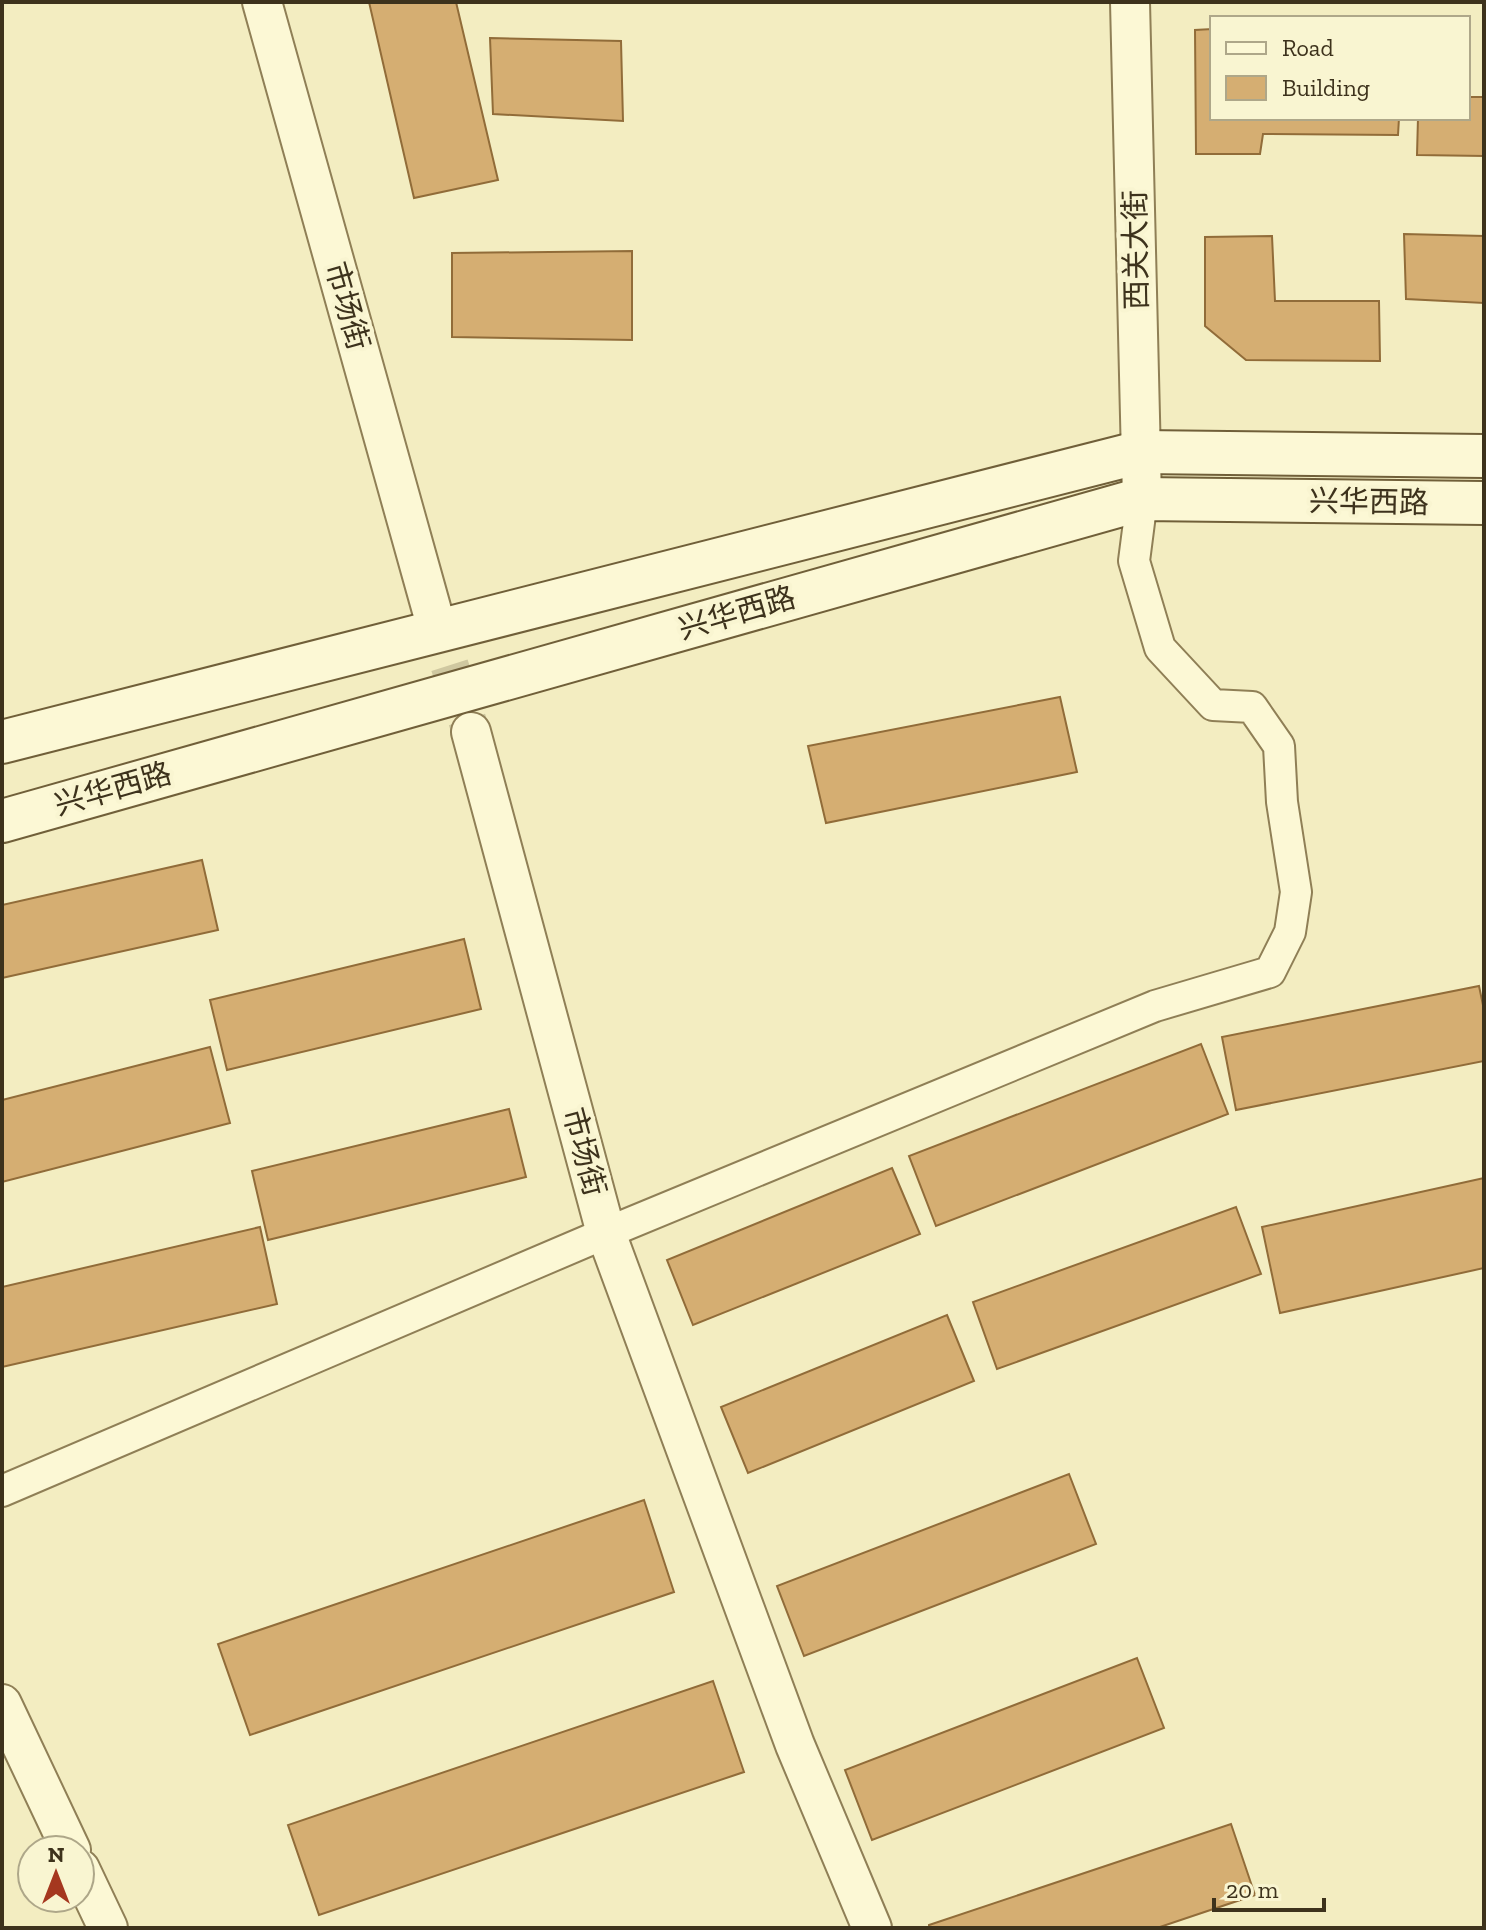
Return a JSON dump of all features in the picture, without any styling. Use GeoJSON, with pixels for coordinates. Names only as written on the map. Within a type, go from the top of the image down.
{"type":"FeatureCollection","features":[{"type":"Feature","properties":{"kind":"main road"},"geometry":{"type":"LineString","coordinates":[[2,742],[1141,452],[1484,456]]}},
{"type":"Feature","properties":{"kind":"main road","name":"兴华西路"},"geometry":{"type":"LineString","coordinates":[[2,821],[1142,499],[1484,503]]}},
{"type":"Feature","properties":{"kind":"street","name":"市场街"},"geometry":{"type":"LineString","coordinates":[[262,2],[432,611]]}},
{"type":"Feature","properties":{"kind":"street","name":"西关大街"},"geometry":{"type":"LineString","coordinates":[[1130,2],[1142,499]]}},
{"type":"Feature","properties":{"kind":"street"},"geometry":{"type":"LineString","coordinates":[[2,1491],[606,1233],[1155,1006],[1270,972],[1290,932],[1296,892],[1282,802],[1279,746],[1252,707],[1213,705],[1160,648],[1134,561],[1142,499]]}},
{"type":"Feature","properties":{"kind":"street","name":"市场街"},"geometry":{"type":"LineString","coordinates":[[471,732],[606,1233],[795,1745],[872,1928]]}},
{"type":"Feature","properties":{"kind":"street"},"geometry":{"type":"LineString","coordinates":[[2,1704],[63,1834]]}},
{"type":"Feature","properties":{"kind":"street"},"geometry":{"type":"LineString","coordinates":[[96,1903],[108,1928]]}},
{"type":"Feature","properties":{"kind":"building"},"geometry":{"type":"Polygon","coordinates":[[[369,2],[456,2],[498,180],[414,198],[369,2]]]}},
{"type":"Feature","properties":{"kind":"building"},"geometry":{"type":"Polygon","coordinates":[[[1210,29],[1210,120],[1399,120],[1398,135],[1263,134],[1260,154],[1196,154],[1195,30],[1210,29]]]}},
{"type":"Feature","properties":{"kind":"building"},"geometry":{"type":"Polygon","coordinates":[[[490,38],[621,41],[623,121],[493,114],[490,38]]]}},
{"type":"Feature","properties":{"kind":"building"},"geometry":{"type":"Polygon","coordinates":[[[1470,97],[1484,97],[1484,156],[1417,155],[1418,120],[1470,120],[1470,97]]]}},
{"type":"Feature","properties":{"kind":"building"},"geometry":{"type":"Polygon","coordinates":[[[1404,234],[1484,236],[1484,303],[1406,299],[1404,234]]]}},
{"type":"Feature","properties":{"kind":"building"},"geometry":{"type":"Polygon","coordinates":[[[1272,236],[1275,301],[1379,301],[1380,361],[1246,360],[1205,326],[1205,237],[1272,236]]]}},
{"type":"Feature","properties":{"kind":"building"},"geometry":{"type":"Polygon","coordinates":[[[632,251],[632,340],[452,337],[452,253],[632,251]]]}},
{"type":"Feature","properties":{"kind":"building"},"geometry":{"type":"Polygon","coordinates":[[[1060,697],[1077,772],[826,823],[808,746],[1060,697]]]}},
{"type":"Feature","properties":{"kind":"building"},"geometry":{"type":"Polygon","coordinates":[[[202,860],[218,930],[2,978],[2,905],[202,860]]]}},
{"type":"Feature","properties":{"kind":"building"},"geometry":{"type":"Polygon","coordinates":[[[464,939],[481,1009],[227,1070],[210,1000],[464,939]]]}},
{"type":"Feature","properties":{"kind":"building"},"geometry":{"type":"Polygon","coordinates":[[[1479,986],[1484,1010],[1484,1061],[1236,1110],[1222,1037],[1479,986]]]}},
{"type":"Feature","properties":{"kind":"building"},"geometry":{"type":"Polygon","coordinates":[[[1201,1044],[1228,1114],[936,1226],[909,1156],[1201,1044]]]}},
{"type":"Feature","properties":{"kind":"building"},"geometry":{"type":"Polygon","coordinates":[[[210,1047],[230,1123],[2,1182],[2,1100],[210,1047]]]}},
{"type":"Feature","properties":{"kind":"building"},"geometry":{"type":"Polygon","coordinates":[[[509,1109],[526,1177],[268,1240],[252,1171],[509,1109]]]}},
{"type":"Feature","properties":{"kind":"building"},"geometry":{"type":"Polygon","coordinates":[[[892,1168],[920,1234],[693,1325],[667,1260],[892,1168]]]}},
{"type":"Feature","properties":{"kind":"building"},"geometry":{"type":"Polygon","coordinates":[[[1484,1178],[1484,1268],[1280,1313],[1262,1227],[1484,1178]]]}},
{"type":"Feature","properties":{"kind":"building"},"geometry":{"type":"Polygon","coordinates":[[[1236,1207],[1261,1274],[997,1369],[973,1302],[1236,1207]]]}},
{"type":"Feature","properties":{"kind":"building"},"geometry":{"type":"Polygon","coordinates":[[[260,1227],[277,1304],[2,1367],[2,1287],[260,1227]]]}},
{"type":"Feature","properties":{"kind":"building"},"geometry":{"type":"Polygon","coordinates":[[[947,1315],[974,1381],[748,1473],[721,1407],[947,1315]]]}},
{"type":"Feature","properties":{"kind":"building"},"geometry":{"type":"Polygon","coordinates":[[[1069,1474],[1096,1544],[804,1656],[777,1586],[1069,1474]]]}},
{"type":"Feature","properties":{"kind":"building"},"geometry":{"type":"Polygon","coordinates":[[[644,1500],[674,1592],[250,1735],[218,1644],[644,1500]]]}},
{"type":"Feature","properties":{"kind":"building"},"geometry":{"type":"Polygon","coordinates":[[[1137,1658],[1164,1728],[872,1840],[845,1770],[1137,1658]]]}},
{"type":"Feature","properties":{"kind":"building"},"geometry":{"type":"Polygon","coordinates":[[[713,1681],[744,1772],[319,1915],[288,1825],[713,1681]]]}},
{"type":"Feature","properties":{"kind":"building"},"geometry":{"type":"Polygon","coordinates":[[[1231,1824],[1255,1895],[1157,1928],[929,1928],[929,1925],[1231,1824]]]}},
{"type":"Feature","properties":{"kind":"tunnel"},"geometry":{"type":"LineString","coordinates":[[432,611],[471,732]]}}]}
